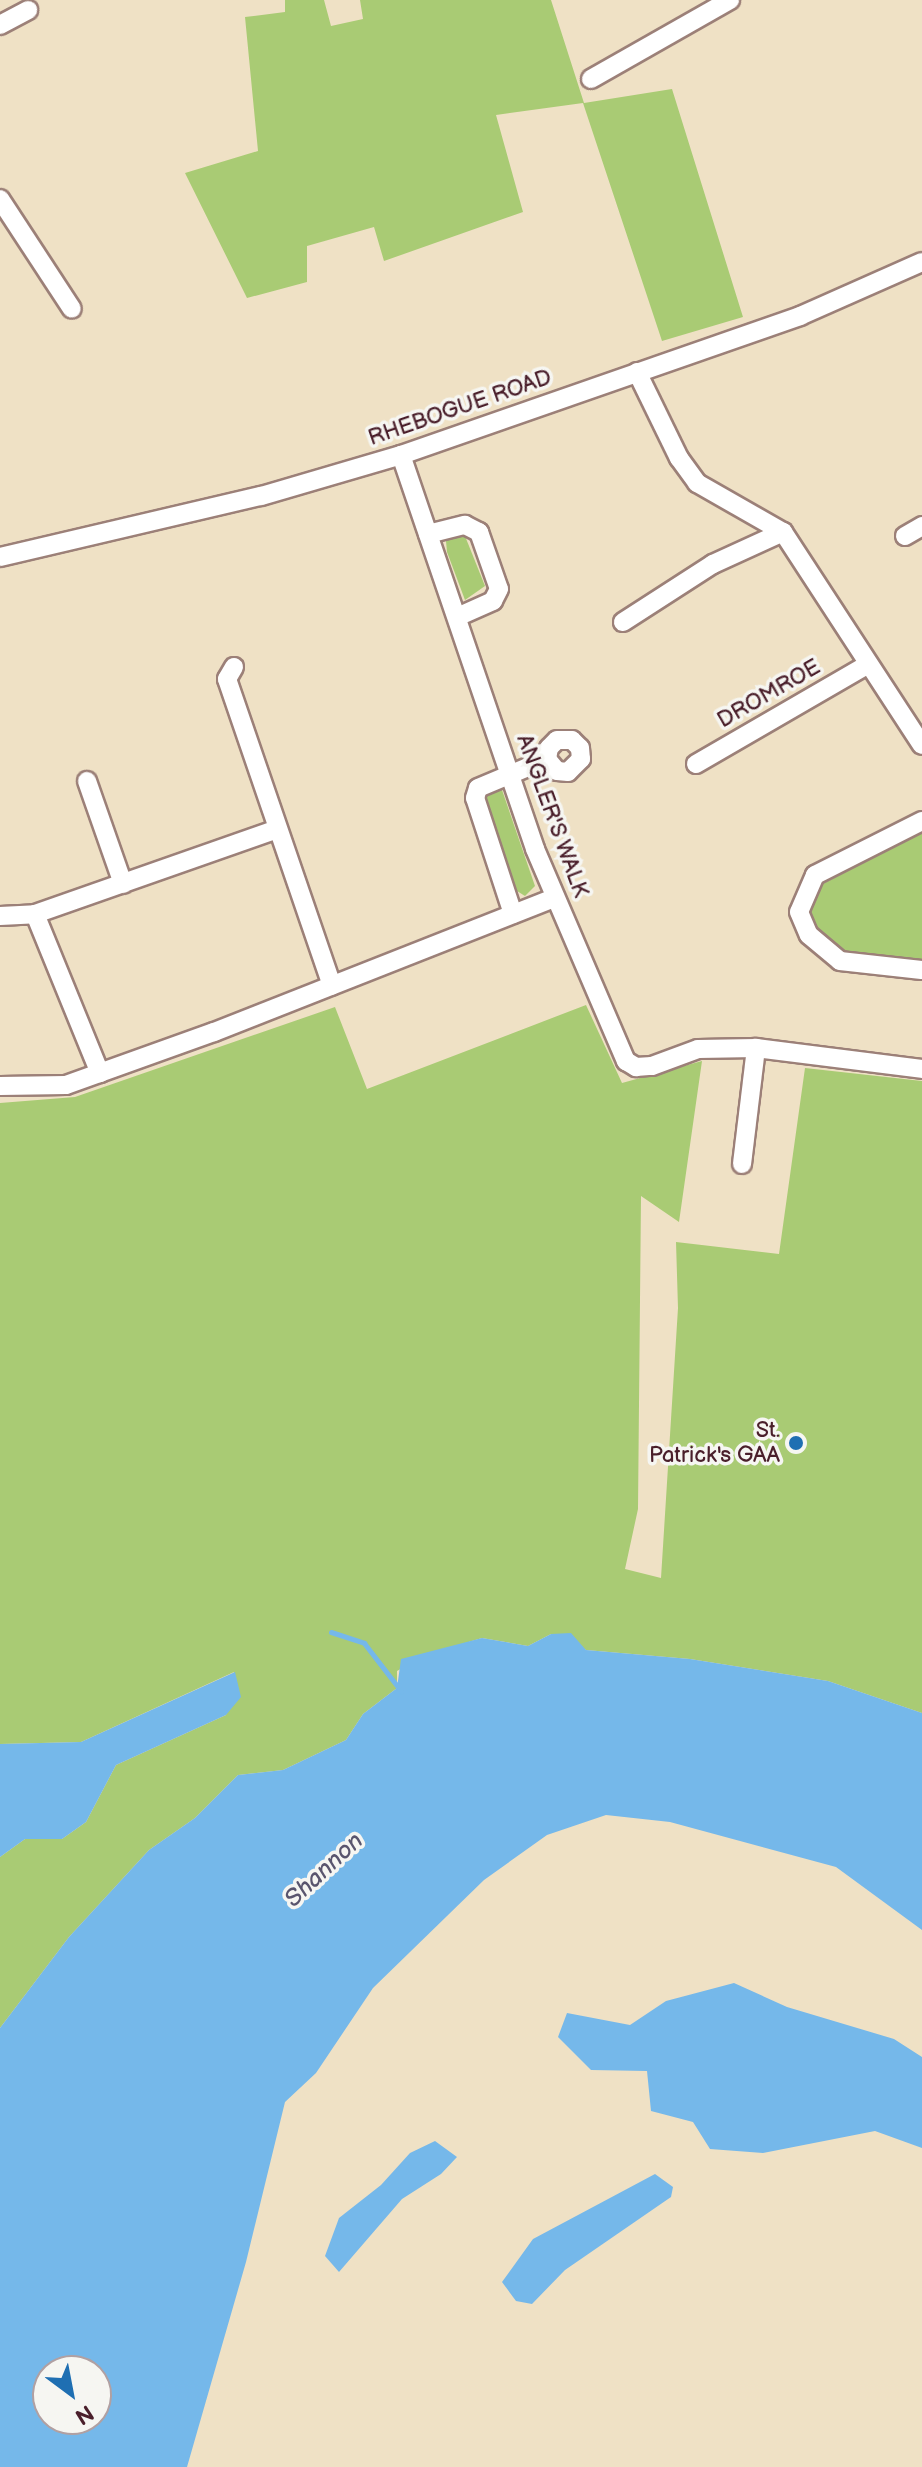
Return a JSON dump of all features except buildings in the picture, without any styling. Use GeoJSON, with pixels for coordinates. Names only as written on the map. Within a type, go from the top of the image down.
{"type":"FeatureCollection","features":[{"type":"Feature","properties":{"kind":"street"},"geometry":{"type":"LineString","coordinates":[[591,79],[730,0]]}},
{"type":"Feature","properties":{"kind":"street"},"geometry":{"type":"LineString","coordinates":[[0,25],[28,10]]}},
{"type":"Feature","properties":{"kind":"street"},"geometry":{"type":"LineString","coordinates":[[0,199],[72,309]]}},
{"type":"Feature","properties":{"kind":"street","name":"RHEBOGUE ROAD"},"geometry":{"type":"LineString","coordinates":[[0,557],[261,496],[401,455],[800,316],[922,262]]}},
{"type":"Feature","properties":{"kind":"street"},"geometry":{"type":"LineString","coordinates":[[637,372],[679,458],[697,483],[783,532],[867,665],[919,734]]}},
{"type":"Feature","properties":{"kind":"street","name":"ANGLER'S WALK"},"geometry":{"type":"LineString","coordinates":[[401,455],[554,898],[626,1061],[636,1067],[652,1066],[698,1049],[756,1048],[922,1069]]}},
{"type":"Feature","properties":{"kind":"street"},"geometry":{"type":"LineString","coordinates":[[428,534],[465,525],[479,532],[499,589],[493,601],[457,617]]}},
{"type":"Feature","properties":{"kind":"street"},"geometry":{"type":"LineString","coordinates":[[905,536],[922,526]]}},
{"type":"Feature","properties":{"kind":"street"},"geometry":{"type":"LineString","coordinates":[[623,622],[713,564],[783,532]]}},
{"type":"Feature","properties":{"kind":"street","name":"DROMROE"},"geometry":{"type":"LineString","coordinates":[[696,764],[867,665]]}},
{"type":"Feature","properties":{"kind":"street"},"geometry":{"type":"LineString","coordinates":[[234,667],[227,679],[332,986]]}},
{"type":"Feature","properties":{"kind":"street"},"geometry":{"type":"LineString","coordinates":[[513,914],[475,798],[478,788],[510,771],[547,759]]}},
{"type":"Feature","properties":{"kind":"street"},"geometry":{"type":"LineString","coordinates":[[87,781],[123,884]]}},
{"type":"Feature","properties":{"kind":"street"},"geometry":{"type":"LineString","coordinates":[[922,821],[815,875],[799,912],[809,935],[840,961],[922,970]]}},
{"type":"Feature","properties":{"kind":"street"},"geometry":{"type":"LineString","coordinates":[[0,916],[35,914],[278,829]]}},
{"type":"Feature","properties":{"kind":"street"},"geometry":{"type":"LineString","coordinates":[[0,1086],[66,1085],[332,986],[554,898]]}},
{"type":"Feature","properties":{"kind":"street"},"geometry":{"type":"LineString","coordinates":[[35,914],[100,1073]]}},
{"type":"Feature","properties":{"kind":"street"},"geometry":{"type":"LineString","coordinates":[[742,1164],[756,1048]]}},
{"type":"Feature","properties":{"kind":"green space"},"geometry":{"type":"Polygon","coordinates":[[[285,0],[324,0],[331,26],[363,19],[360,0],[551,0],[584,103],[672,89],[743,317],[662,341],[583,103],[496,115],[523,212],[384,261],[374,227],[307,246],[307,282],[247,298],[185,173],[258,151],[245,17],[285,12],[285,0]]]}},
{"type":"Feature","properties":{"kind":"green space"},"geometry":{"type":"Polygon","coordinates":[[[456,534],[465,536],[485,586],[465,600],[447,552],[446,541],[456,534]]]}},
{"type":"Feature","properties":{"kind":"green space"},"geometry":{"type":"Polygon","coordinates":[[[493,787],[502,790],[535,886],[525,896],[517,891],[485,796],[493,787]]]}},
{"type":"Feature","properties":{"kind":"green space"},"geometry":{"type":"Polygon","coordinates":[[[922,831],[922,961],[832,949],[814,930],[810,908],[819,886],[922,831]]]}},
{"type":"Feature","properties":{"kind":"green space"},"geometry":{"type":"Polygon","coordinates":[[[586,1005],[622,1083],[702,1061],[679,1222],[641,1196],[638,1509],[625,1569],[661,1578],[678,1308],[676,1242],[779,1254],[805,1068],[922,1081],[922,1713],[828,1681],[690,1659],[586,1650],[551,1634],[528,1646],[482,1638],[425,1655],[397,1671],[397,1688],[363,1714],[346,1740],[283,1770],[238,1775],[195,1818],[149,1850],[69,1937],[0,2028],[0,1857],[25,1839],[62,1839],[86,1822],[116,1765],[226,1715],[234,1672],[81,1742],[0,1744],[0,1103],[75,1097],[335,1007],[367,1089],[586,1005]]]}},
{"type":"Feature","properties":{"kind":"water","name":"Shannon"},"geometry":{"type":"Polygon","coordinates":[[[571,1633],[586,1650],[690,1659],[828,1681],[922,1713],[922,1930],[836,1867],[670,1822],[606,1815],[547,1835],[484,1880],[373,1988],[316,2073],[285,2102],[246,2262],[187,2467],[0,2467],[0,2028],[69,1937],[149,1850],[195,1818],[238,1775],[283,1770],[346,1740],[363,1714],[397,1688],[401,1659],[482,1638],[528,1646],[551,1634],[571,1633]]]}},
{"type":"Feature","properties":{"kind":"water"},"geometry":{"type":"Polygon","coordinates":[[[235,1672],[241,1697],[226,1715],[116,1765],[86,1822],[62,1839],[25,1839],[0,1857],[0,1744],[81,1742],[235,1672]]]}},
{"type":"Feature","properties":{"kind":"water"},"geometry":{"type":"Polygon","coordinates":[[[734,1983],[787,2007],[894,2039],[922,2057],[922,2148],[875,2131],[763,2153],[710,2149],[693,2122],[651,2111],[647,2071],[591,2070],[558,2037],[567,2013],[630,2025],[666,2001],[734,1983]]]}},
{"type":"Feature","properties":{"kind":"water"},"geometry":{"type":"Polygon","coordinates":[[[435,2141],[457,2157],[441,2174],[402,2199],[339,2272],[325,2256],[339,2218],[381,2185],[410,2153],[435,2141]]]}},
{"type":"Feature","properties":{"kind":"water"},"geometry":{"type":"Polygon","coordinates":[[[655,2174],[673,2187],[671,2197],[565,2270],[532,2304],[516,2301],[502,2282],[533,2239],[655,2174]]]}},
{"type":"Feature","properties":{"kind":"waterway"},"geometry":{"type":"LineString","coordinates":[[331,1632],[364,1643],[401,1691]]}},
{"type":"Feature","properties":{"kind":"place","name":"St. Patrick's GAA"},"geometry":{"type":"Point","coordinates":[796,1443]}}]}
